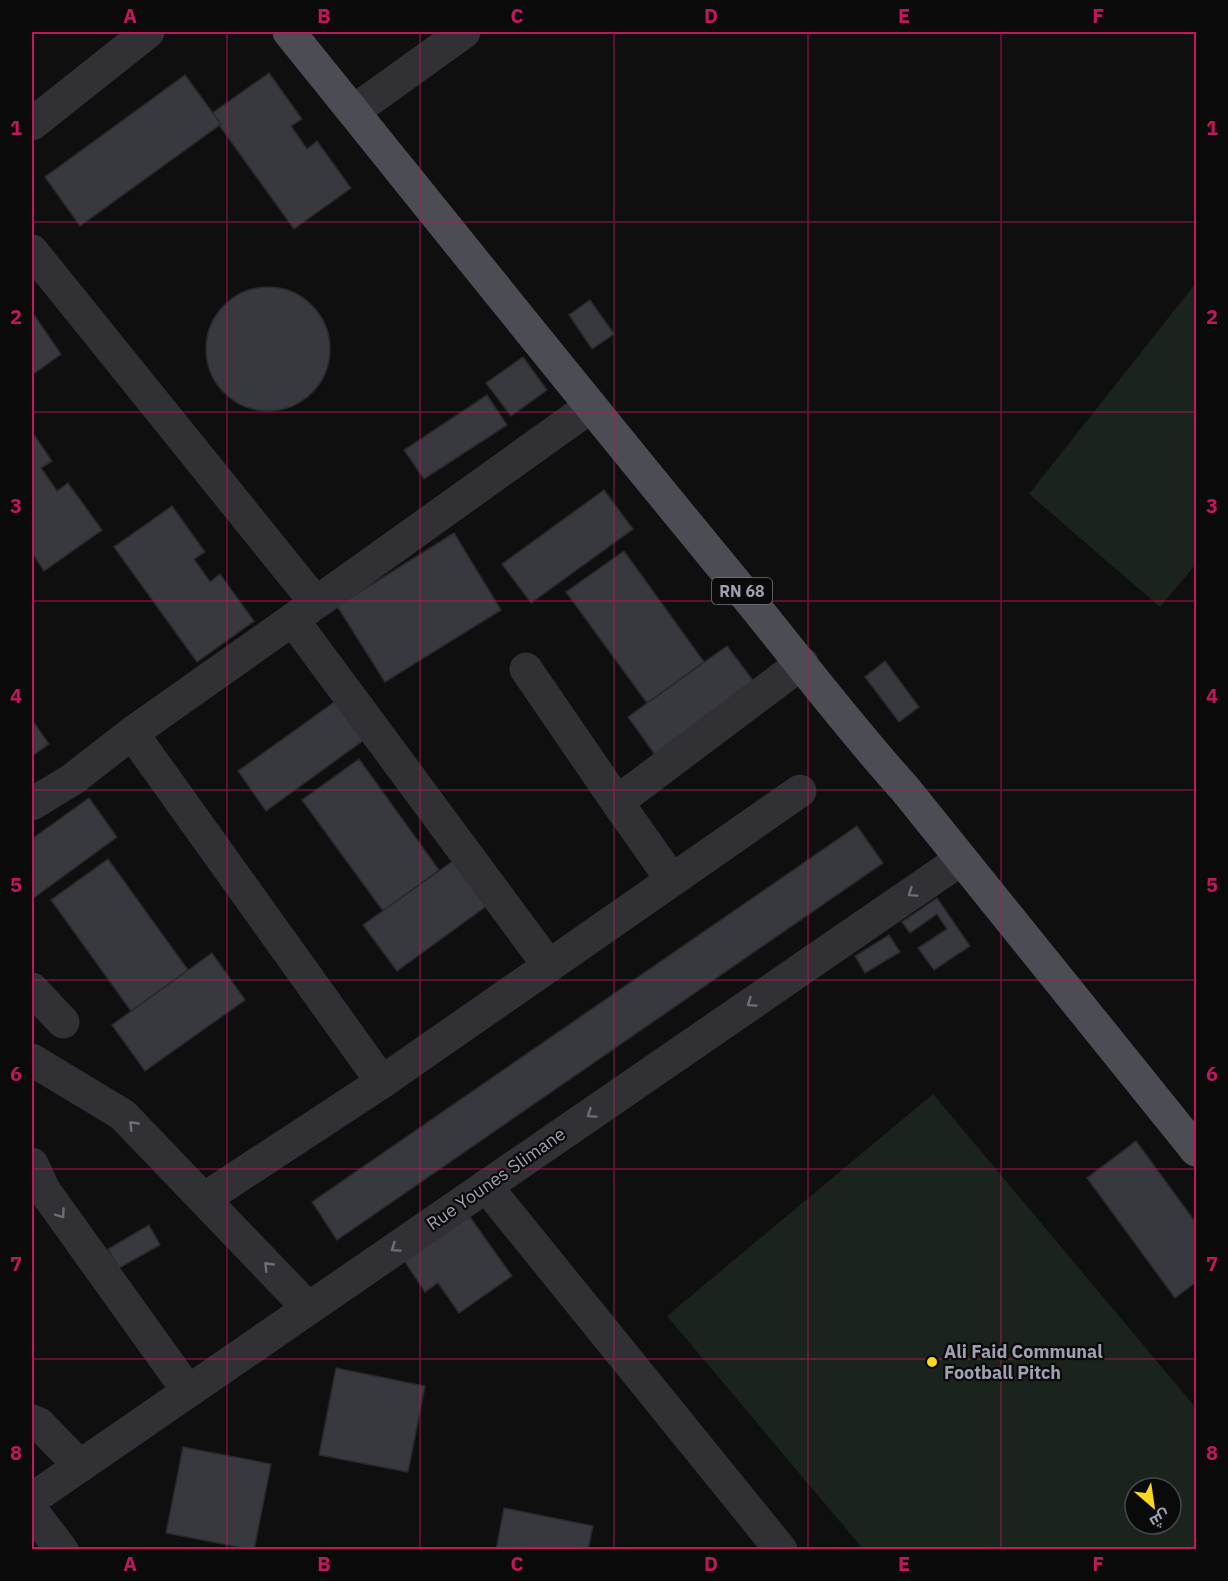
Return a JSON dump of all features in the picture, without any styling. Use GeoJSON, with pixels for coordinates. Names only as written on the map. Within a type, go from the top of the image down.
{"type":"FeatureCollection","features":[{"type":"Feature","properties":{"kind":"main road","name":"RN 68"},"geometry":{"type":"LineString","coordinates":[[289,32],[590,407],[802,663],[1197,1150]]}},
{"type":"Feature","properties":{"kind":"street"},"geometry":{"type":"LineString","coordinates":[[32,124],[148,32]]}},
{"type":"Feature","properties":{"kind":"street"},"geometry":{"type":"LineString","coordinates":[[354,111],[464,32]]}},
{"type":"Feature","properties":{"kind":"street"},"geometry":{"type":"LineString","coordinates":[[32,251],[304,611],[549,966]]}},
{"type":"Feature","properties":{"kind":"street"},"geometry":{"type":"LineString","coordinates":[[32,804],[73,779],[132,733],[590,407]]}},
{"type":"Feature","properties":{"kind":"street"},"geometry":{"type":"LineString","coordinates":[[617,802],[802,663]]}},
{"type":"Feature","properties":{"kind":"street"},"geometry":{"type":"LineString","coordinates":[[526,669],[672,880]]}},
{"type":"Feature","properties":{"kind":"street"},"geometry":{"type":"LineString","coordinates":[[132,733],[382,1082]]}},
{"type":"Feature","properties":{"kind":"street"},"geometry":{"type":"LineString","coordinates":[[204,1199],[382,1082],[800,791]]}},
{"type":"Feature","properties":{"kind":"street","name":"Rue Younes Slimane"},"geometry":{"type":"LineString","coordinates":[[32,1499],[960,860]]}},
{"type":"Feature","properties":{"kind":"street"},"geometry":{"type":"LineString","coordinates":[[32,989],[63,1022]]}},
{"type":"Feature","properties":{"kind":"street"},"geometry":{"type":"LineString","coordinates":[[32,1060],[123,1115],[308,1308]]}},
{"type":"Feature","properties":{"kind":"street"},"geometry":{"type":"LineString","coordinates":[[32,1164],[44,1190],[188,1391]]}},
{"type":"Feature","properties":{"kind":"street"},"geometry":{"type":"LineString","coordinates":[[486,1186],[781,1550]]}},
{"type":"Feature","properties":{"kind":"street"},"geometry":{"type":"LineString","coordinates":[[32,1421],[39,1424],[80,1466]]}},
{"type":"Feature","properties":{"kind":"street"},"geometry":{"type":"LineString","coordinates":[[32,1511],[62,1550]]}},
{"type":"Feature","properties":{"kind":"shaded area"},"geometry":{"type":"Polygon","coordinates":[[[1196,283],[1196,564],[1160,607],[1029,494],[1196,283]]]}},
{"type":"Feature","properties":{"kind":"shaded area","name":"Ali Faid Communal Football Pitch"},"geometry":{"type":"Polygon","coordinates":[[[933,1094],[1196,1408],[1196,1549],[863,1549],[667,1316],[933,1094]]]}},
{"type":"Feature","properties":{"kind":"building"},"geometry":{"type":"Polygon","coordinates":[[[269,73],[302,119],[291,126],[307,149],[317,141],[351,188],[294,229],[211,114],[269,73]]]}},
{"type":"Feature","properties":{"kind":"building"},"geometry":{"type":"Polygon","coordinates":[[[185,75],[221,124],[80,226],[45,177],[185,75]]]}},
{"type":"Feature","properties":{"kind":"building"},"geometry":{"type":"Polygon","coordinates":[[[268,287],[292,292],[312,305],[325,325],[330,349],[325,373],[312,393],[292,406],[268,411],[244,406],[224,393],[211,373],[206,349],[211,325],[224,305],[244,292],[268,287]]]}},
{"type":"Feature","properties":{"kind":"building"},"geometry":{"type":"Polygon","coordinates":[[[590,300],[614,334],[592,349],[569,315],[590,300]]]}},
{"type":"Feature","properties":{"kind":"building"},"geometry":{"type":"Polygon","coordinates":[[[32,312],[61,354],[32,375],[32,312]]]}},
{"type":"Feature","properties":{"kind":"building"},"geometry":{"type":"Polygon","coordinates":[[[523,357],[547,390],[511,416],[486,383],[523,357]]]}},
{"type":"Feature","properties":{"kind":"building"},"geometry":{"type":"Polygon","coordinates":[[[487,395],[507,425],[424,479],[404,450],[487,395]]]}},
{"type":"Feature","properties":{"kind":"building"},"geometry":{"type":"Polygon","coordinates":[[[32,432],[52,461],[41,468],[57,491],[68,483],[102,530],[44,571],[32,553],[32,432]]]}},
{"type":"Feature","properties":{"kind":"building"},"geometry":{"type":"Polygon","coordinates":[[[604,490],[633,529],[531,603],[502,564],[604,490]]]}},
{"type":"Feature","properties":{"kind":"building"},"geometry":{"type":"Polygon","coordinates":[[[172,506],[205,552],[194,559],[210,582],[220,574],[254,621],[197,662],[114,547],[172,506]]]}},
{"type":"Feature","properties":{"kind":"building"},"geometry":{"type":"Polygon","coordinates":[[[454,533],[501,610],[385,682],[337,606],[454,533]]]}},
{"type":"Feature","properties":{"kind":"building"},"geometry":{"type":"Polygon","coordinates":[[[624,551],[704,662],[647,703],[566,592],[624,551]]]}},
{"type":"Feature","properties":{"kind":"building"},"geometry":{"type":"Polygon","coordinates":[[[727,646],[761,691],[661,763],[628,717],[727,646]]]}},
{"type":"Feature","properties":{"kind":"building"},"geometry":{"type":"Polygon","coordinates":[[[885,661],[919,707],[899,722],[865,677],[885,661]]]}},
{"type":"Feature","properties":{"kind":"building"},"geometry":{"type":"Polygon","coordinates":[[[340,698],[368,737],[266,811],[238,771],[340,698]]]}},
{"type":"Feature","properties":{"kind":"building"},"geometry":{"type":"Polygon","coordinates":[[[32,720],[49,744],[32,756],[32,720]]]}},
{"type":"Feature","properties":{"kind":"building"},"geometry":{"type":"Polygon","coordinates":[[[359,759],[439,870],[383,911],[302,800],[359,759]]]}},
{"type":"Feature","properties":{"kind":"building"},"geometry":{"type":"Polygon","coordinates":[[[89,798],[117,837],[32,899],[32,839],[89,798]]]}},
{"type":"Feature","properties":{"kind":"building"},"geometry":{"type":"Polygon","coordinates":[[[857,826],[883,863],[337,1240],[312,1202],[857,826]]]}},
{"type":"Feature","properties":{"kind":"building"},"geometry":{"type":"Polygon","coordinates":[[[463,854],[496,899],[397,971],[363,925],[463,854]]]}},
{"type":"Feature","properties":{"kind":"building"},"geometry":{"type":"Polygon","coordinates":[[[108,859],[188,970],[131,1011],[51,900],[108,859]]]}},
{"type":"Feature","properties":{"kind":"building"},"geometry":{"type":"Polygon","coordinates":[[[937,898],[970,946],[934,970],[918,948],[947,929],[937,914],[910,933],[902,922],[937,898]]]}},
{"type":"Feature","properties":{"kind":"building"},"geometry":{"type":"Polygon","coordinates":[[[889,935],[900,952],[865,973],[855,956],[889,935]]]}},
{"type":"Feature","properties":{"kind":"building"},"geometry":{"type":"Polygon","coordinates":[[[212,953],[245,1000],[145,1071],[112,1025],[212,953]]]}},
{"type":"Feature","properties":{"kind":"building"},"geometry":{"type":"Polygon","coordinates":[[[1136,1141],[1196,1223],[1196,1282],[1175,1298],[1087,1178],[1136,1141]]]}},
{"type":"Feature","properties":{"kind":"building"},"geometry":{"type":"Polygon","coordinates":[[[465,1210],[512,1276],[459,1313],[438,1283],[425,1292],[403,1259],[465,1210]]]}},
{"type":"Feature","properties":{"kind":"building"},"geometry":{"type":"Polygon","coordinates":[[[149,1225],[160,1245],[119,1268],[108,1249],[149,1225]]]}},
{"type":"Feature","properties":{"kind":"building"},"geometry":{"type":"Polygon","coordinates":[[[336,1368],[425,1386],[408,1472],[319,1455],[336,1368]]]}},
{"type":"Feature","properties":{"kind":"building"},"geometry":{"type":"Polygon","coordinates":[[[183,1447],[271,1464],[254,1550],[166,1533],[183,1447]]]}},
{"type":"Feature","properties":{"kind":"building"},"geometry":{"type":"Polygon","coordinates":[[[504,1508],[593,1526],[588,1550],[496,1550],[504,1508]]]}},
{"type":"Feature","properties":{"kind":"place","name":"Ali Faid Communal Football Pitch"},"geometry":{"type":"Point","coordinates":[932,1362]}}]}
